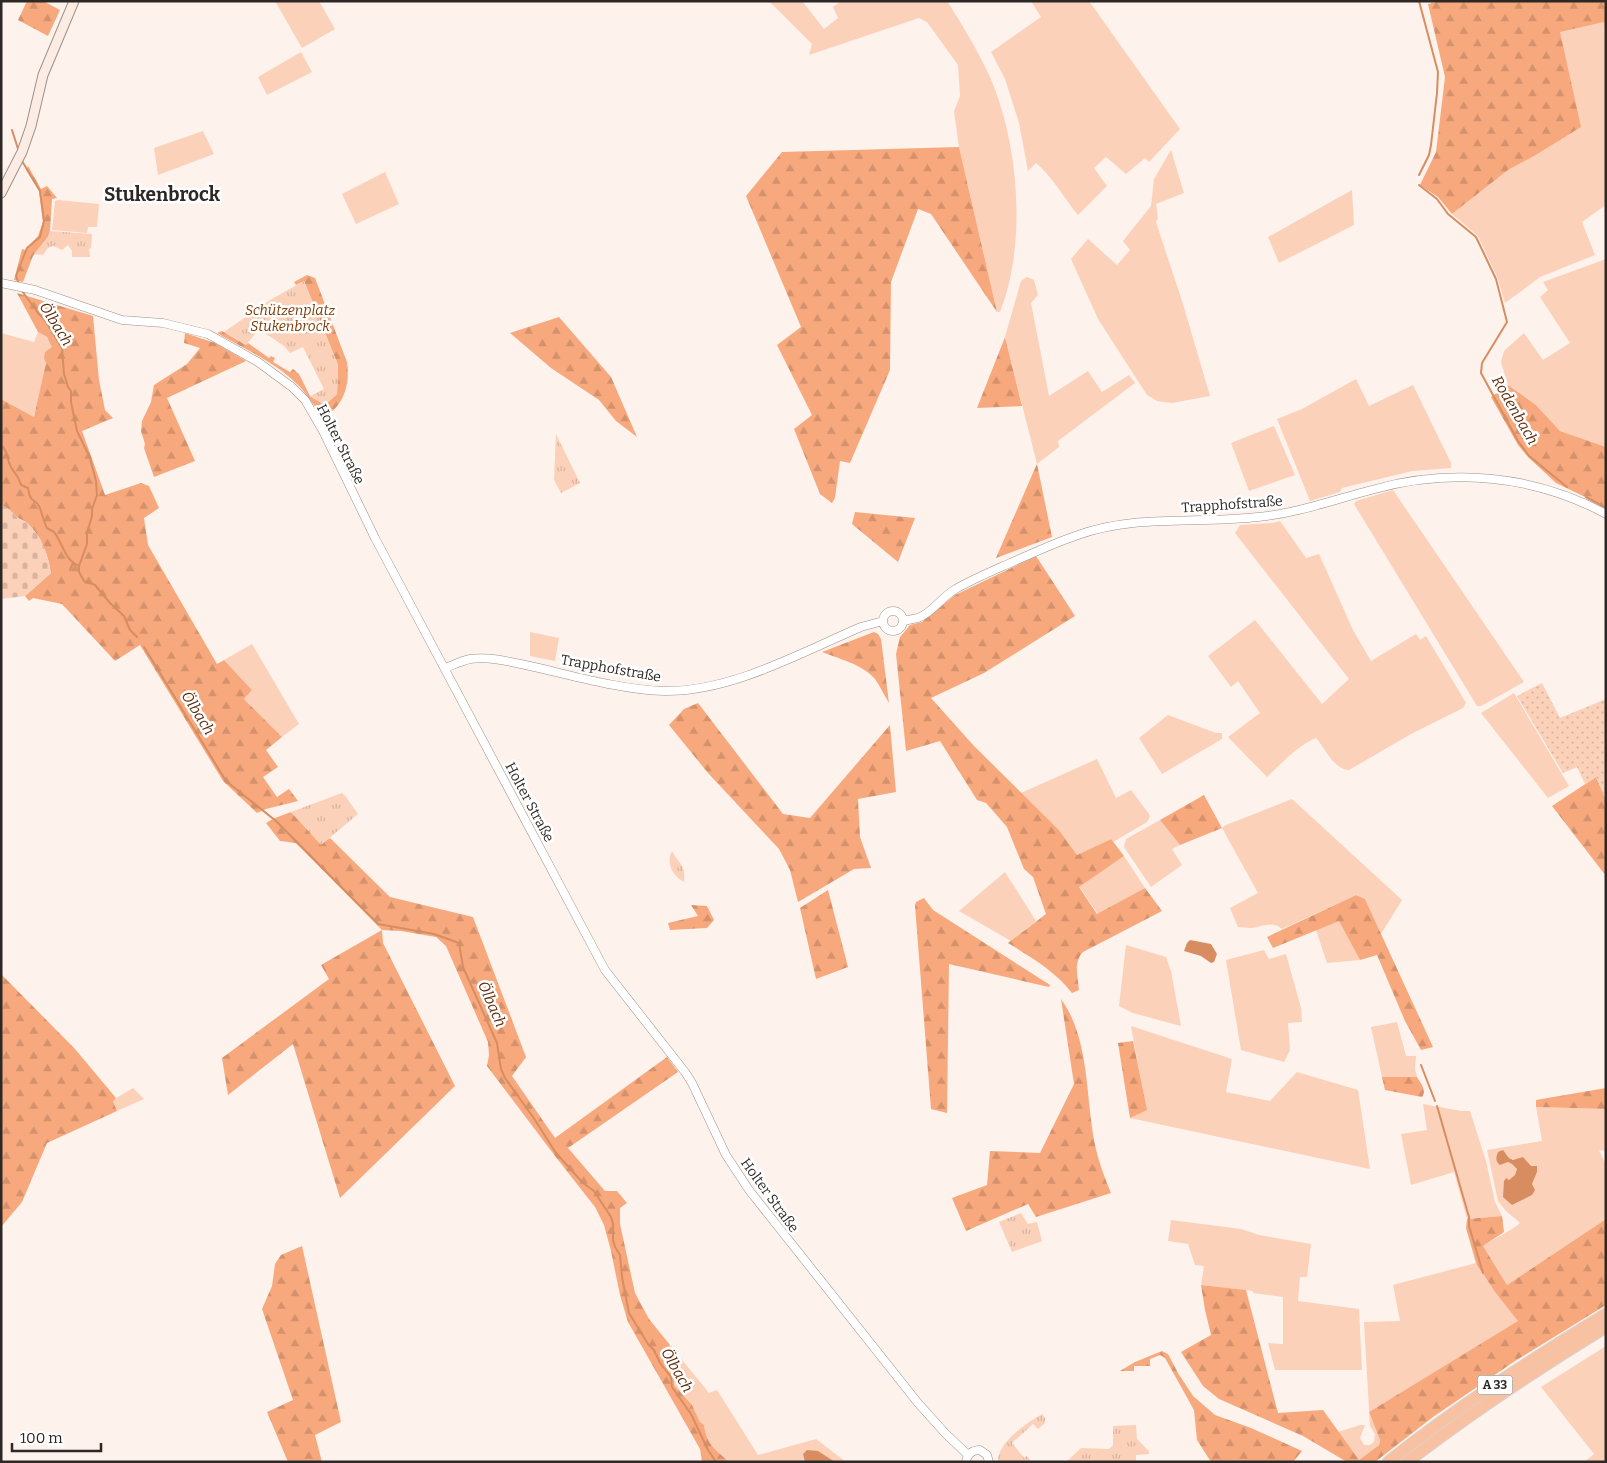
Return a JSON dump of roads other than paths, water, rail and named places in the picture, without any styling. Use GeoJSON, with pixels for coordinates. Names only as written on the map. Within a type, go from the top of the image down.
{"type":"FeatureCollection","features":[{"type":"Feature","properties":{"kind":"highway","name":"A 33"},"geometry":{"type":"LineString","coordinates":[[1388,1462],[1453,1413],[1532,1360],[1606,1314]]}},
{"type":"Feature","properties":{"kind":"highway","name":"A 33"},"geometry":{"type":"LineString","coordinates":[[1407,1462],[1461,1421],[1530,1374],[1606,1328]]}},
{"type":"Feature","properties":{"kind":"main road"},"geometry":{"type":"LineString","coordinates":[[1,193],[21,156],[31,126],[43,75],[74,1]]}},
{"type":"Feature","properties":{"kind":"street","name":"Holter Straße"},"geometry":{"type":"LineString","coordinates":[[1,283],[19,286],[122,320],[163,323],[208,334],[258,362],[292,387],[305,400],[371,530],[605,970],[686,1072],[726,1155],[738,1175],[918,1403],[967,1458]]}},
{"type":"Feature","properties":{"kind":"street","name":"Trapphofstraße"},"geometry":{"type":"LineString","coordinates":[[903,621],[919,617],[952,591],[979,577],[1071,537],[1110,526],[1143,522],[1256,518],[1311,508],[1400,483],[1457,477],[1506,480],[1528,485],[1574,498],[1606,514]]}},
{"type":"Feature","properties":{"kind":"street"},"geometry":{"type":"LineString","coordinates":[[894,611],[901,615],[903,621],[902,626],[892,631],[884,626],[883,621],[884,616],[888,612],[894,611]]}},
{"type":"Feature","properties":{"kind":"street","name":"Trapphofstraße"},"geometry":{"type":"LineString","coordinates":[[445,668],[470,659],[484,658],[507,661],[637,689],[663,691],[690,690],[732,681],[860,628],[883,621]]}},
{"type":"Feature","properties":{"kind":"street"},"geometry":{"type":"LineString","coordinates":[[967,1458],[971,1452],[980,1450],[987,1455],[989,1462]]}},
{"type":"Feature","properties":{"kind":"waterway","name":"Rodenbach"},"geometry":{"type":"LineString","coordinates":[[1419,1],[1438,72],[1431,145],[1429,155],[1419,175]]}},
{"type":"Feature","properties":{"kind":"waterway","name":"Ölbach"},"geometry":{"type":"LineString","coordinates":[[12,130],[19,152]]}},
{"type":"Feature","properties":{"kind":"waterway","name":"Ölbach"},"geometry":{"type":"LineString","coordinates":[[19,284],[16,276],[27,248],[40,237],[44,221],[40,191],[22,161]]}},
{"type":"Feature","properties":{"kind":"waterway","name":"Rodenbach"},"geometry":{"type":"LineString","coordinates":[[1419,185],[1437,199],[1448,214],[1476,237],[1496,279],[1507,322],[1482,363],[1481,373],[1518,441],[1529,456],[1567,487]]}},
{"type":"Feature","properties":{"kind":"waterway","name":"Ölbach"},"geometry":{"type":"LineString","coordinates":[[22,291],[45,320],[62,348],[64,374],[71,391],[71,402],[77,431],[90,458],[96,481],[97,495],[92,509],[87,533],[87,544],[79,566],[79,572],[84,581],[95,585],[124,616],[130,630],[137,637]]}},
{"type":"Feature","properties":{"kind":"waterway"},"geometry":{"type":"LineString","coordinates":[[1,445],[21,485],[28,488],[31,499],[39,506],[47,528],[57,536],[70,560],[79,566]]}},
{"type":"Feature","properties":{"kind":"waterway","name":"Rodenbach"},"geometry":{"type":"LineString","coordinates":[[1586,497],[1606,508]]}},
{"type":"Feature","properties":{"kind":"waterway"},"geometry":{"type":"LineString","coordinates":[[70,570],[73,563]]}},
{"type":"Feature","properties":{"kind":"waterway","name":"Ölbach"},"geometry":{"type":"LineString","coordinates":[[144,647],[226,781],[276,821],[378,924],[434,934],[459,943],[463,967],[497,1043],[501,1069],[505,1078],[556,1153],[583,1183],[594,1191],[611,1217],[613,1240],[620,1255],[629,1313],[648,1344],[654,1350],[660,1363],[671,1377],[672,1387],[691,1414],[708,1450],[716,1462]]}},
{"type":"Feature","properties":{"kind":"waterway"},"geometry":{"type":"LineString","coordinates":[[1421,1065],[1435,1101]]}},
{"type":"Feature","properties":{"kind":"waterway"},"geometry":{"type":"LineString","coordinates":[[1437,1106],[1483,1273]]}},
{"type":"Feature","properties":{"kind":"district","name":"Stukenbrock"},"geometry":{"type":"Point","coordinates":[162,194]}},
{"type":"Feature","properties":{"kind":"park label","name":"Schützenplatz Stukenbrock"},"geometry":{"type":"Point","coordinates":[290,318]}}]}
